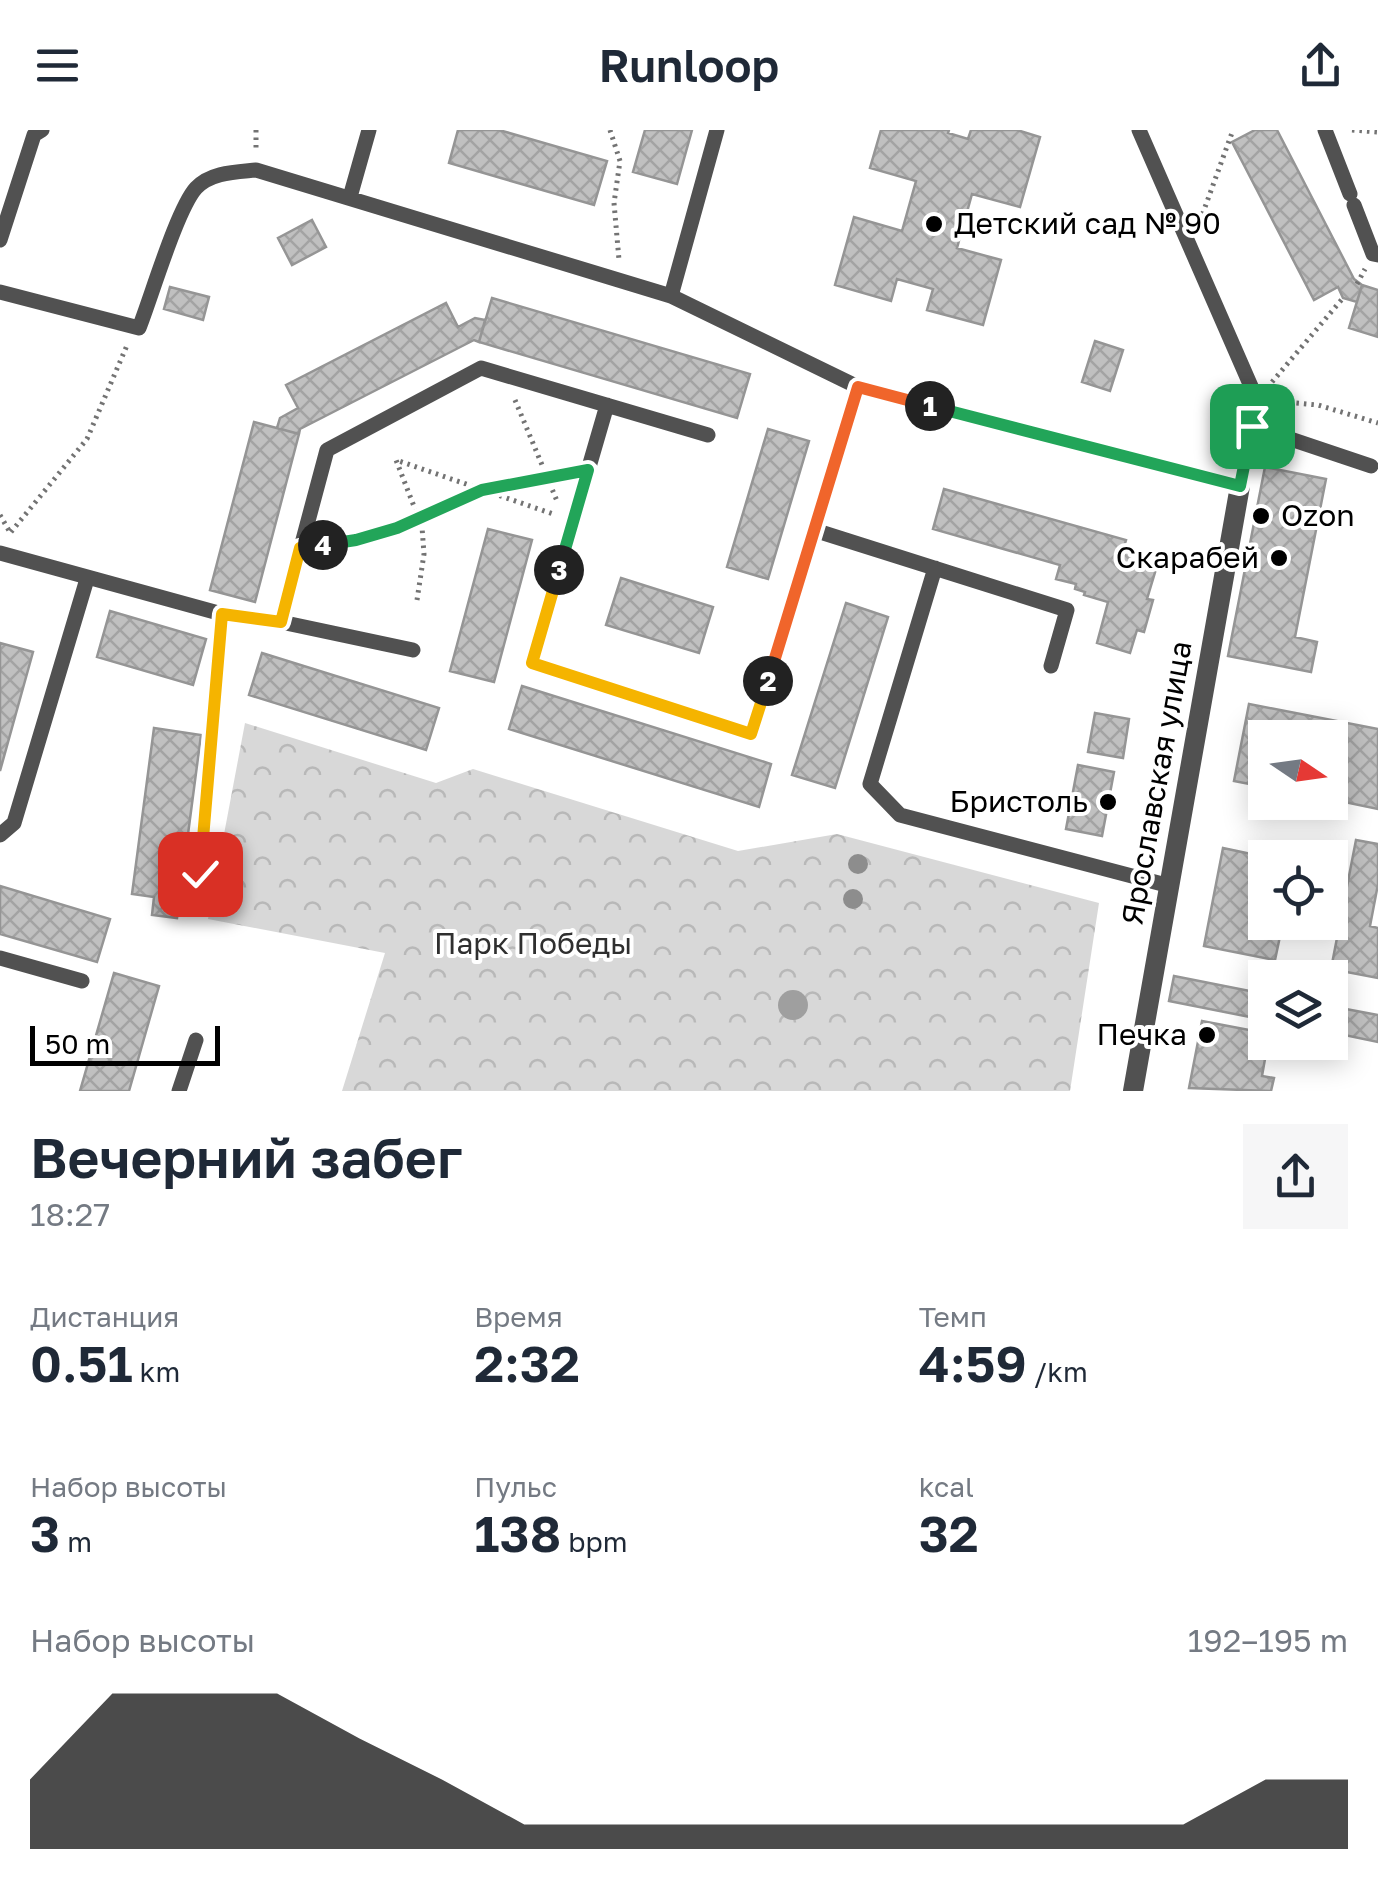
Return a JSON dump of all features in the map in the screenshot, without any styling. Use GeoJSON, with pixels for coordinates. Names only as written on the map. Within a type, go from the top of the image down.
{"type":"FeatureCollection","features":[{"type":"Feature","properties":{"kind":"street","name":"Ярославская улица"},"geometry":{"type":"LineString","coordinates":[[1133,1091],[1240,486]]}},
{"type":"Feature","properties":{"kind":"lane"},"geometry":{"type":"LineString","coordinates":[[0,240],[34,135],[42,130]]}},
{"type":"Feature","properties":{"kind":"lane"},"geometry":{"type":"LineString","coordinates":[[350,197],[370,130]]}},
{"type":"Feature","properties":{"kind":"lane"},"geometry":{"type":"LineString","coordinates":[[671,296],[717,130]]}},
{"type":"Feature","properties":{"kind":"lane"},"geometry":{"type":"LineString","coordinates":[[0,292],[139,328],[185,207],[197,187],[218,174],[256,170],[671,296],[858,387],[1240,486],[1257,400],[1138,130]]}},
{"type":"Feature","properties":{"kind":"lane"},"geometry":{"type":"LineString","coordinates":[[1324,130],[1373,254],[1378,255]]}},
{"type":"Feature","properties":{"kind":"lane"},"geometry":{"type":"LineString","coordinates":[[281,622],[327,450],[481,368],[708,435]]}},
{"type":"Feature","properties":{"kind":"lane"},"geometry":{"type":"LineString","coordinates":[[607,405],[532,663],[751,734],[858,387]]}},
{"type":"Feature","properties":{"kind":"lane"},"geometry":{"type":"LineString","coordinates":[[1252,426],[1371,466]]}},
{"type":"Feature","properties":{"kind":"lane"},"geometry":{"type":"LineString","coordinates":[[814,530],[1068,610],[1051,666]]}},
{"type":"Feature","properties":{"kind":"lane"},"geometry":{"type":"LineString","coordinates":[[0,553],[222,614],[281,622],[413,650]]}},
{"type":"Feature","properties":{"kind":"lane"},"geometry":{"type":"LineString","coordinates":[[935,568],[870,784],[900,815],[1170,886]]}},
{"type":"Feature","properties":{"kind":"lane"},"geometry":{"type":"LineString","coordinates":[[0,836],[14,823],[87,579]]}},
{"type":"Feature","properties":{"kind":"lane"},"geometry":{"type":"LineString","coordinates":[[200,874],[222,614]]}},
{"type":"Feature","properties":{"kind":"lane"},"geometry":{"type":"LineString","coordinates":[[0,958],[82,981]]}},
{"type":"Feature","properties":{"kind":"lane"},"geometry":{"type":"LineString","coordinates":[[179,1091],[196,1040]]}},
{"type":"Feature","properties":{"kind":"path"},"geometry":{"type":"LineString","coordinates":[[610,130],[620,161],[614,203],[621,280]]}},
{"type":"Feature","properties":{"kind":"path"},"geometry":{"type":"LineString","coordinates":[[1190,248],[1233,130]]}},
{"type":"Feature","properties":{"kind":"path"},"geometry":{"type":"LineString","coordinates":[[1352,130],[1378,132]]}},
{"type":"Feature","properties":{"kind":"path"},"geometry":{"type":"LineString","coordinates":[[1257,400],[1343,298]]}},
{"type":"Feature","properties":{"kind":"path"},"geometry":{"type":"LineString","coordinates":[[11,532],[87,439],[125,346],[139,328]]}},
{"type":"Feature","properties":{"kind":"path"},"geometry":{"type":"LineString","coordinates":[[417,600],[424,554],[422,527],[396,460],[564,518],[515,398],[488,387],[481,368]]}},
{"type":"Feature","properties":{"kind":"path"},"geometry":{"type":"LineString","coordinates":[[1257,400],[1318,405],[1378,424]]}},
{"type":"Feature","properties":{"kind":"path"},"geometry":{"type":"LineString","coordinates":[[300,548],[356,540],[397,528],[482,490],[588,470]]}},
{"type":"Feature","properties":{"kind":"green space","name":"Парк Победы"},"geometry":{"type":"Polygon","coordinates":[[[245,723],[436,783],[473,769],[738,851],[837,834],[1099,903],[1070,1091],[342,1091],[385,953],[208,919],[245,723]]]}},
{"type":"Feature","properties":{"kind":"shaded area"},"geometry":{"type":"Polygon","coordinates":[[[793,990],[807,999],[808,1005],[799,1019],[793,1020],[779,1011],[778,1005],[787,991],[793,990]]]}},
{"type":"Feature","properties":{"kind":"building"},"geometry":{"type":"Polygon","coordinates":[[[458,130],[499,130],[607,161],[594,205],[449,163],[458,130]]]}},
{"type":"Feature","properties":{"kind":"building"},"geometry":{"type":"Polygon","coordinates":[[[645,130],[692,130],[677,184],[633,172],[645,130]]]}},
{"type":"Feature","properties":{"kind":"building","name":"Детский сад № 90"},"geometry":{"type":"Polygon","coordinates":[[[881,130],[949,130],[948,133],[968,139],[971,130],[1017,130],[1040,137],[1020,207],[972,194],[957,248],[1001,260],[983,325],[927,310],[933,289],[897,279],[891,301],[835,285],[854,217],[902,231],[916,181],[870,168],[881,130]]]}},
{"type":"Feature","properties":{"kind":"building"},"geometry":{"type":"Polygon","coordinates":[[[1255,130],[1277,130],[1354,279],[1362,285],[1357,302],[1343,298],[1338,287],[1314,300],[1232,142],[1255,130]]]}},
{"type":"Feature","properties":{"kind":"building"},"geometry":{"type":"Polygon","coordinates":[[[312,220],[326,247],[292,265],[278,238],[312,220]]]}},
{"type":"Feature","properties":{"kind":"building"},"geometry":{"type":"Polygon","coordinates":[[[1362,285],[1378,290],[1378,337],[1349,328],[1362,285]]]}},
{"type":"Feature","properties":{"kind":"building"},"geometry":{"type":"Polygon","coordinates":[[[170,287],[209,297],[203,320],[164,309],[170,287]]]}},
{"type":"Feature","properties":{"kind":"building"},"geometry":{"type":"Polygon","coordinates":[[[492,298],[750,374],[737,418],[479,342],[492,298]]]}},
{"type":"Feature","properties":{"kind":"building"},"geometry":{"type":"Polygon","coordinates":[[[446,303],[458,327],[475,318],[485,320],[479,342],[474,340],[300,429],[299,434],[277,428],[280,418],[298,408],[286,385],[446,303]]]}},
{"type":"Feature","properties":{"kind":"building"},"geometry":{"type":"Polygon","coordinates":[[[1095,341],[1123,350],[1110,391],[1082,382],[1095,341]]]}},
{"type":"Feature","properties":{"kind":"building"},"geometry":{"type":"Polygon","coordinates":[[[254,422],[299,434],[255,602],[210,590],[254,422]]]}},
{"type":"Feature","properties":{"kind":"building"},"geometry":{"type":"Polygon","coordinates":[[[768,429],[809,441],[768,579],[727,567],[768,429]]]}},
{"type":"Feature","properties":{"kind":"building","name":"Скарабей"},"geometry":{"type":"Polygon","coordinates":[[[1265,467],[1326,479],[1295,637],[1317,642],[1311,672],[1228,656],[1265,467]]]}},
{"type":"Feature","properties":{"kind":"building"},"geometry":{"type":"Polygon","coordinates":[[[944,489],[1126,540],[1123,550],[1141,556],[1139,564],[1156,569],[1147,599],[1153,600],[1144,632],[1137,630],[1130,653],[1097,643],[1108,602],[1084,595],[1085,592],[1075,589],[1076,584],[1056,579],[1060,565],[933,529],[944,489]]]}},
{"type":"Feature","properties":{"kind":"building"},"geometry":{"type":"Polygon","coordinates":[[[488,529],[532,540],[494,682],[450,671],[488,529]]]}},
{"type":"Feature","properties":{"kind":"building"},"geometry":{"type":"Polygon","coordinates":[[[621,578],[713,607],[699,653],[606,625],[621,578]]]}},
{"type":"Feature","properties":{"kind":"building"},"geometry":{"type":"Polygon","coordinates":[[[846,603],[888,617],[835,788],[792,775],[846,603]]]}},
{"type":"Feature","properties":{"kind":"building"},"geometry":{"type":"Polygon","coordinates":[[[110,611],[206,639],[193,685],[97,657],[110,611]]]}},
{"type":"Feature","properties":{"kind":"building"},"geometry":{"type":"Polygon","coordinates":[[[0,643],[33,652],[0,771],[0,643]]]}},
{"type":"Feature","properties":{"kind":"building"},"geometry":{"type":"Polygon","coordinates":[[[262,653],[439,708],[426,750],[249,695],[262,653]]]}},
{"type":"Feature","properties":{"kind":"building"},"geometry":{"type":"Polygon","coordinates":[[[522,686],[771,764],[759,807],[509,729],[522,686]]]}},
{"type":"Feature","properties":{"kind":"building"},"geometry":{"type":"Polygon","coordinates":[[[1249,704],[1332,720],[1248,720],[1248,784],[1234,781],[1249,704]]]}},
{"type":"Feature","properties":{"kind":"building"},"geometry":{"type":"Polygon","coordinates":[[[1095,713],[1129,719],[1123,758],[1088,752],[1095,713]]]}},
{"type":"Feature","properties":{"kind":"building"},"geometry":{"type":"Polygon","coordinates":[[[1348,723],[1378,729],[1378,809],[1348,803],[1348,723]]]}},
{"type":"Feature","properties":{"kind":"building"},"geometry":{"type":"Polygon","coordinates":[[[154,728],[201,735],[177,918],[152,915],[154,897],[132,894],[154,728]]]}},
{"type":"Feature","properties":{"kind":"building"},"geometry":{"type":"Polygon","coordinates":[[[1078,765],[1114,772],[1102,836],[1066,829],[1078,765]]]}},
{"type":"Feature","properties":{"kind":"building"},"geometry":{"type":"Polygon","coordinates":[[[1356,840],[1378,844],[1378,884],[1370,926],[1378,928],[1378,978],[1348,972],[1348,960],[1333,960],[1337,940],[1348,940],[1348,881],[1356,840]]]}},
{"type":"Feature","properties":{"kind":"building"},"geometry":{"type":"Polygon","coordinates":[[[1223,848],[1248,853],[1248,940],[1279,940],[1275,960],[1204,946],[1223,848]]]}},
{"type":"Feature","properties":{"kind":"building"},"geometry":{"type":"Polygon","coordinates":[[[0,886],[110,919],[97,962],[0,934],[0,886]]]}},
{"type":"Feature","properties":{"kind":"building"},"geometry":{"type":"Polygon","coordinates":[[[114,973],[159,986],[129,1091],[80,1091],[114,973]]]}},
{"type":"Feature","properties":{"kind":"building"},"geometry":{"type":"Polygon","coordinates":[[[1174,976],[1248,991],[1248,1017],[1169,1001],[1174,976]]]}},
{"type":"Feature","properties":{"kind":"building"},"geometry":{"type":"Polygon","coordinates":[[[1348,1009],[1378,1015],[1378,1042],[1348,1036],[1348,1009]]]}},
{"type":"Feature","properties":{"kind":"building"},"geometry":{"type":"Polygon","coordinates":[[[1202,1021],[1248,1030],[1248,1060],[1265,1060],[1262,1076],[1274,1078],[1271,1091],[1189,1088],[1202,1021]]]}},
{"type":"Feature","properties":{"kind":"place","name":"Детский сад № 90"},"geometry":{"type":"Point","coordinates":[934,224]}},
{"type":"Feature","properties":{"kind":"place","name":"Ozon"},"geometry":{"type":"Point","coordinates":[1261,516]}},
{"type":"Feature","properties":{"kind":"place","name":"Скарабей"},"geometry":{"type":"Point","coordinates":[1279,558]}},
{"type":"Feature","properties":{"kind":"place","name":"Бристоль"},"geometry":{"type":"Point","coordinates":[1108,802]}},
{"type":"Feature","properties":{"kind":"place","name":"Печка"},"geometry":{"type":"Point","coordinates":[1207,1035]}},
{"type":"Feature","properties":{"kind":"route"},"geometry":{"type":"LineString","coordinates":[[200,874],[222,614],[281,622],[300,548],[356,540],[397,528],[482,490],[588,470],[532,663],[751,734],[858,387],[1240,486],[1252,426]]}}]}
